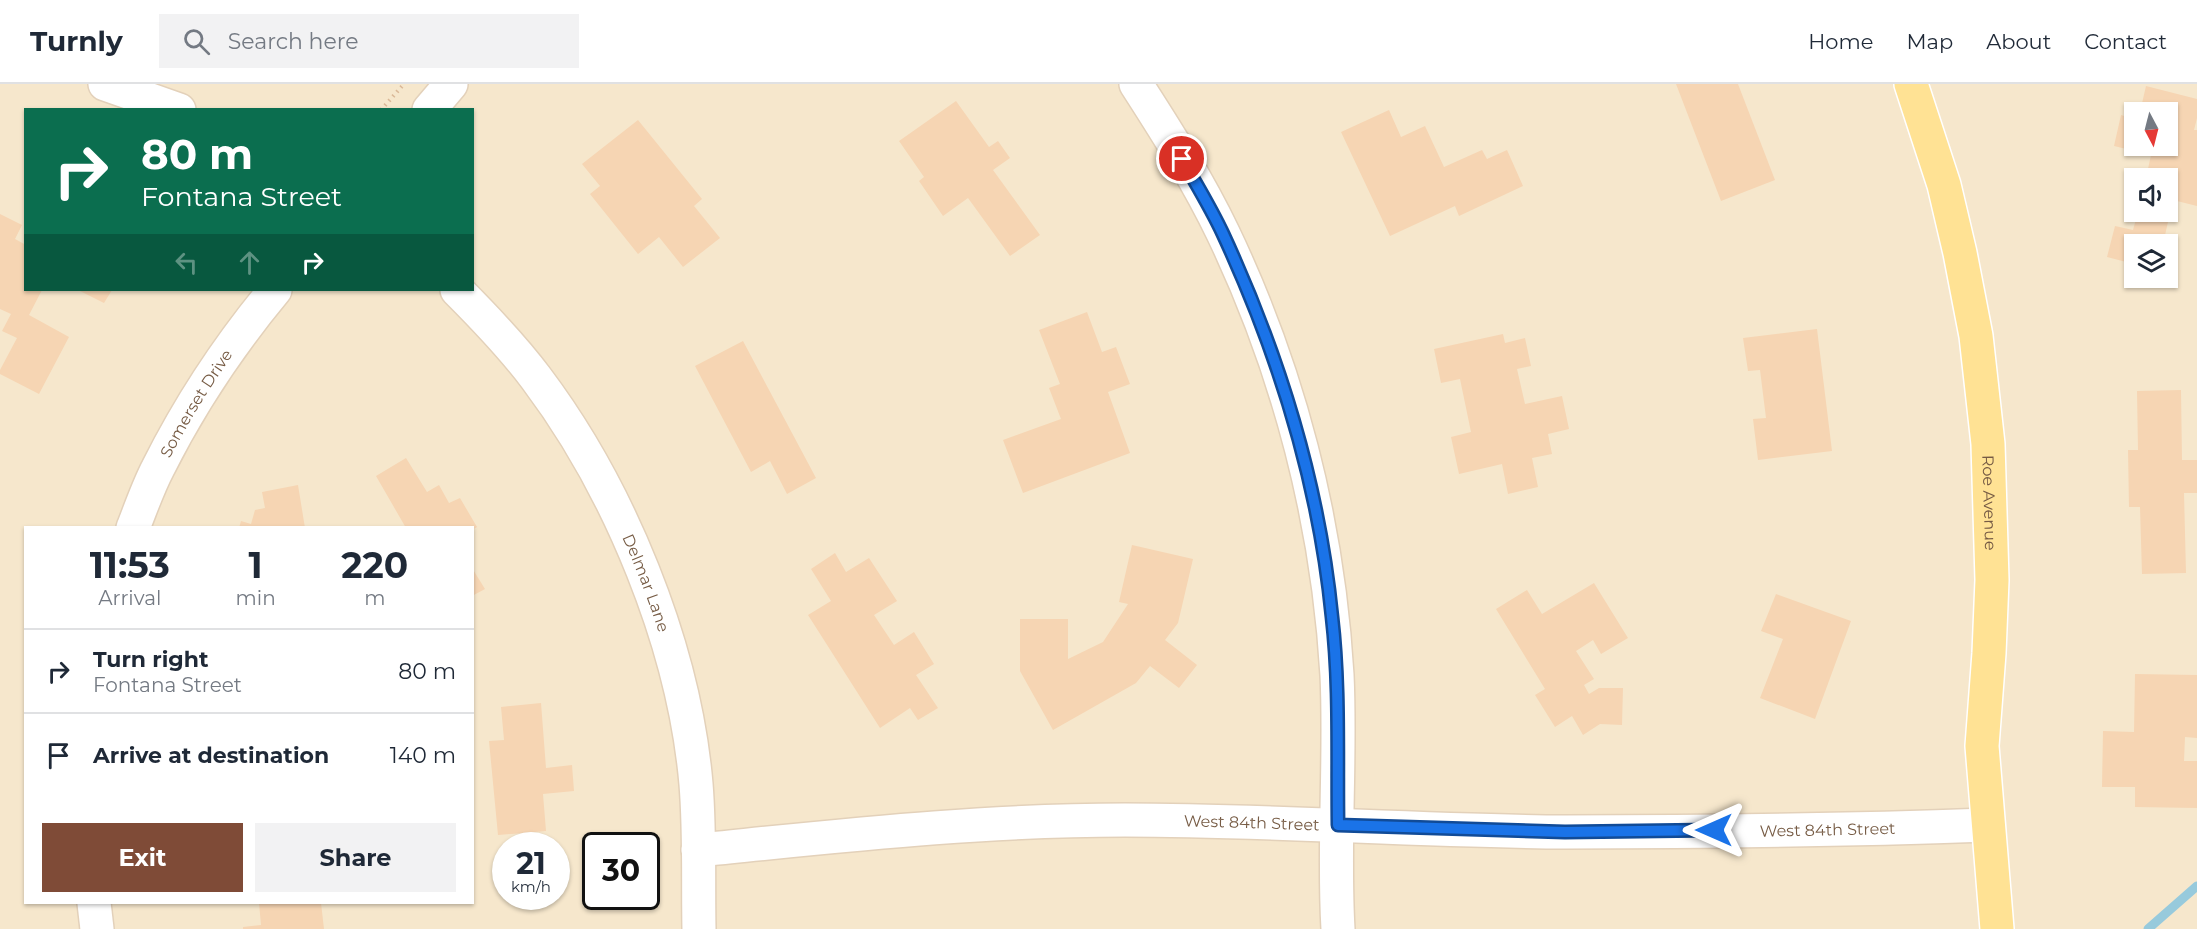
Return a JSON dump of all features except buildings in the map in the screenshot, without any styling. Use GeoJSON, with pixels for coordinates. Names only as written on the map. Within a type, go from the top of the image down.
{"type":"FeatureCollection","features":[{"type":"Feature","properties":{"kind":"main road","name":"Roe Avenue"},"geometry":{"type":"LineString","coordinates":[[1911,84],[1944,184],[1960,253],[1977,336],[1988,444],[1992,580],[1982,746],[1997,929]]}},
{"type":"Feature","properties":{"kind":"street"},"geometry":{"type":"LineString","coordinates":[[105,84],[173,108]]}},
{"type":"Feature","properties":{"kind":"street"},"geometry":{"type":"LineString","coordinates":[[431,108],[451,84]]}},
{"type":"Feature","properties":{"kind":"street"},"geometry":{"type":"LineString","coordinates":[[1136,84],[1172,140],[1223,233],[1261,322],[1300,440],[1321,536],[1332,616],[1337,676],[1336,886],[1338,929]]}},
{"type":"Feature","properties":{"kind":"street","name":"Somerset Drive"},"geometry":{"type":"LineString","coordinates":[[134,526],[157,469],[203,388],[252,318],[274,291]]}},
{"type":"Feature","properties":{"kind":"street","name":"Delmar Lane"},"geometry":{"type":"LineString","coordinates":[[458,291],[499,333],[536,378],[589,457],[632,541],[668,643],[687,720],[696,783],[699,929]]}},
{"type":"Feature","properties":{"kind":"street","name":"West 84th Street"},"geometry":{"type":"LineString","coordinates":[[698,850],[888,831],[1124,820],[1565,832],[1875,829],[1987,825]]}},
{"type":"Feature","properties":{"kind":"street"},"geometry":{"type":"LineString","coordinates":[[94,904],[97,929]]}},
{"type":"Feature","properties":{"kind":"path"},"geometry":{"type":"LineString","coordinates":[[383,108],[404,84]]}},
{"type":"Feature","properties":{"kind":"shaded area"},"geometry":{"type":"Polygon","coordinates":[[[0,84],[2197,84],[2197,929],[0,929],[0,84]]]}},
{"type":"Feature","properties":{"kind":"waterway"},"geometry":{"type":"LineString","coordinates":[[2148,929],[2197,886]]}},
{"type":"Feature","properties":{"kind":"route"},"geometry":{"type":"LineString","coordinates":[[1182,159],[1223,233],[1261,322],[1300,440],[1321,536],[1332,616],[1337,676],[1338,825],[1565,832],[1714,830]]}}]}
